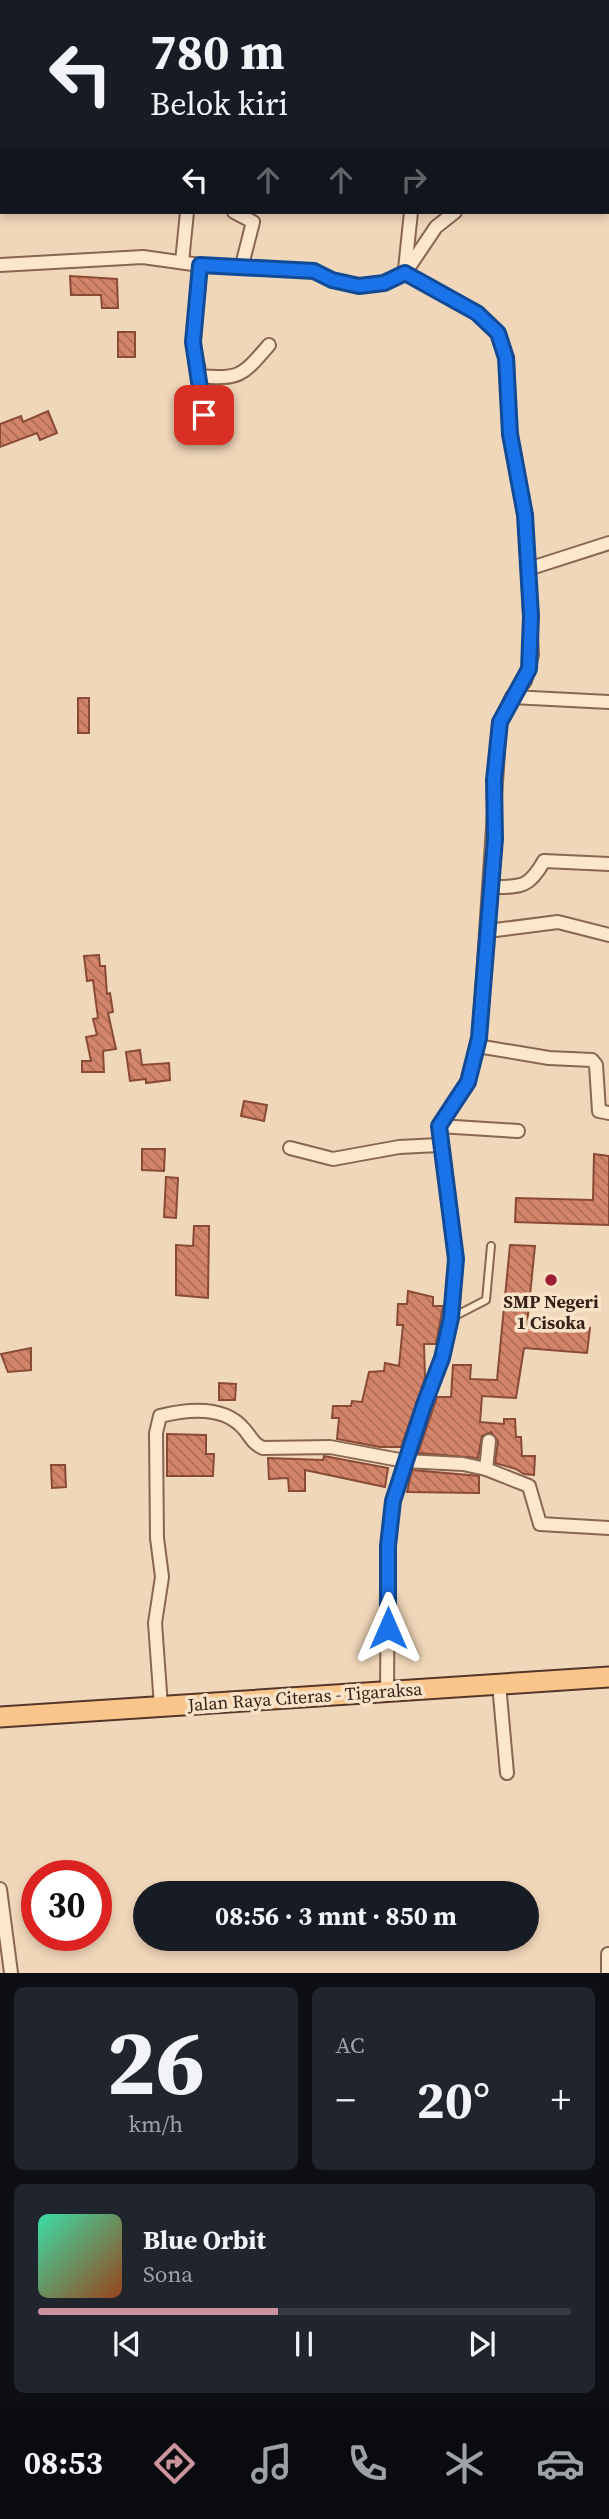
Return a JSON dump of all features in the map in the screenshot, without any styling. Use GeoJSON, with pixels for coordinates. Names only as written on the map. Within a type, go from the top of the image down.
{"type":"FeatureCollection","features":[{"type":"Feature","properties":{"kind":"main road","name":"Jalan Raya Citeras - Tigaraksa"},"geometry":{"type":"LineString","coordinates":[[0,1717],[387,1694],[609,1677]]}},
{"type":"Feature","properties":{"kind":"street"},"geometry":{"type":"LineString","coordinates":[[182,262],[187,214]]}},
{"type":"Feature","properties":{"kind":"street"},"geometry":{"type":"LineString","coordinates":[[238,214],[253,222],[242,265]]}},
{"type":"Feature","properties":{"kind":"street"},"geometry":{"type":"LineString","coordinates":[[405,273],[411,214]]}},
{"type":"Feature","properties":{"kind":"street"},"geometry":{"type":"LineString","coordinates":[[0,265],[143,257],[200,265],[242,265],[314,271],[332,280],[359,286],[384,283],[405,273],[436,227],[452,214]]}},
{"type":"Feature","properties":{"kind":"street"},"geometry":{"type":"LineString","coordinates":[[200,265],[193,342],[204,415]]}},
{"type":"Feature","properties":{"kind":"street"},"geometry":{"type":"LineString","coordinates":[[387,1694],[388,1546],[393,1501],[442,1358],[451,1318],[456,1259],[446,1174],[439,1145],[439,1126],[468,1082],[477,1046],[488,931],[494,780],[500,722],[512,697],[525,681],[532,655],[525,515],[510,434],[506,358],[498,333],[477,313],[405,273]]}},
{"type":"Feature","properties":{"kind":"street"},"geometry":{"type":"LineString","coordinates":[[200,376],[229,379],[238,376],[248,370],[269,345]]}},
{"type":"Feature","properties":{"kind":"street"},"geometry":{"type":"LineString","coordinates":[[528,569],[609,543]]}},
{"type":"Feature","properties":{"kind":"street"},"geometry":{"type":"LineString","coordinates":[[512,697],[609,702]]}},
{"type":"Feature","properties":{"kind":"street"},"geometry":{"type":"LineString","coordinates":[[491,887],[516,887],[532,880],[544,861],[609,864]]}},
{"type":"Feature","properties":{"kind":"street"},"geometry":{"type":"LineString","coordinates":[[488,931],[558,922],[609,935]]}},
{"type":"Feature","properties":{"kind":"street"},"geometry":{"type":"LineString","coordinates":[[477,1046],[549,1058],[592,1060],[599,1111],[609,1113]]}},
{"type":"Feature","properties":{"kind":"street"},"geometry":{"type":"LineString","coordinates":[[439,1126],[518,1131]]}},
{"type":"Feature","properties":{"kind":"street"},"geometry":{"type":"LineString","coordinates":[[290,1148],[332,1159],[400,1147],[439,1145]]}},
{"type":"Feature","properties":{"kind":"street"},"geometry":{"type":"LineString","coordinates":[[161,1706],[155,1623],[162,1577],[157,1538],[156,1433],[160,1416],[178,1411],[224,1412],[244,1428],[253,1443],[263,1448],[330,1447],[405,1461],[463,1464],[486,1469],[529,1486],[540,1524],[609,1528]]}},
{"type":"Feature","properties":{"kind":"street"},"geometry":{"type":"LineString","coordinates":[[486,1469],[489,1441]]}},
{"type":"Feature","properties":{"kind":"street"},"geometry":{"type":"LineString","coordinates":[[499,1684],[507,1773]]}},
{"type":"Feature","properties":{"kind":"street"},"geometry":{"type":"LineString","coordinates":[[0,1889],[11,1973]]}},
{"type":"Feature","properties":{"kind":"street"},"geometry":{"type":"LineString","coordinates":[[608,1954],[608,1973]]}},
{"type":"Feature","properties":{"kind":"lane"},"geometry":{"type":"LineString","coordinates":[[451,1318],[486,1300],[491,1245]]}},
{"type":"Feature","properties":{"kind":"building"},"geometry":{"type":"Polygon","coordinates":[[[70,276],[117,279],[118,308],[102,308],[101,295],[71,295],[70,276]]]}},
{"type":"Feature","properties":{"kind":"building"},"geometry":{"type":"Polygon","coordinates":[[[118,332],[135,332],[135,357],[118,357],[118,332]]]}},
{"type":"Feature","properties":{"kind":"building"},"geometry":{"type":"Polygon","coordinates":[[[48,411],[57,433],[40,440],[37,433],[0,447],[0,424],[21,416],[23,422],[48,411]]]}},
{"type":"Feature","properties":{"kind":"building"},"geometry":{"type":"Polygon","coordinates":[[[78,698],[89,698],[89,733],[78,733],[78,698]]]}},
{"type":"Feature","properties":{"kind":"building"},"geometry":{"type":"Polygon","coordinates":[[[99,955],[100,966],[105,966],[107,994],[110,993],[113,1012],[108,1013],[116,1049],[103,1051],[104,1072],[82,1072],[82,1061],[91,1061],[86,1037],[97,1035],[93,1019],[98,1018],[93,980],[87,981],[84,956],[99,955]]]}},
{"type":"Feature","properties":{"kind":"building"},"geometry":{"type":"Polygon","coordinates":[[[140,1050],[142,1065],[169,1063],[170,1080],[146,1083],[146,1079],[130,1081],[126,1052],[140,1050]]]}},
{"type":"Feature","properties":{"kind":"building"},"geometry":{"type":"Polygon","coordinates":[[[244,1101],[267,1105],[264,1121],[241,1116],[244,1101]]]}},
{"type":"Feature","properties":{"kind":"building"},"geometry":{"type":"Polygon","coordinates":[[[142,1149],[165,1149],[164,1171],[142,1170],[142,1149]]]}},
{"type":"Feature","properties":{"kind":"building"},"geometry":{"type":"Polygon","coordinates":[[[594,1154],[609,1156],[609,1225],[515,1222],[516,1198],[593,1200],[594,1154]]]}},
{"type":"Feature","properties":{"kind":"building"},"geometry":{"type":"Polygon","coordinates":[[[166,1177],[178,1178],[176,1218],[164,1217],[166,1177]]]}},
{"type":"Feature","properties":{"kind":"building"},"geometry":{"type":"Polygon","coordinates":[[[194,1226],[209,1226],[208,1298],[176,1295],[176,1245],[193,1246],[194,1226]]]}},
{"type":"Feature","properties":{"kind":"building"},"geometry":{"type":"Polygon","coordinates":[[[510,1245],[535,1246],[527,1324],[590,1328],[587,1353],[524,1348],[516,1398],[482,1396],[480,1422],[504,1424],[504,1419],[515,1419],[516,1437],[521,1437],[522,1456],[535,1456],[534,1475],[495,1463],[498,1441],[491,1432],[482,1436],[478,1458],[418,1453],[437,1397],[451,1397],[453,1365],[471,1365],[470,1379],[497,1380],[510,1245]]]}},
{"type":"Feature","properties":{"kind":"building"},"geometry":{"type":"Polygon","coordinates":[[[408,1291],[433,1297],[433,1306],[443,1306],[436,1344],[424,1344],[425,1378],[401,1447],[380,1447],[337,1439],[339,1418],[332,1418],[333,1406],[351,1406],[352,1401],[362,1402],[369,1372],[384,1371],[385,1363],[399,1366],[403,1325],[397,1325],[398,1304],[407,1304],[408,1291]]]}},
{"type":"Feature","properties":{"kind":"building"},"geometry":{"type":"Polygon","coordinates":[[[31,1348],[31,1370],[8,1372],[1,1354],[31,1348]]]}},
{"type":"Feature","properties":{"kind":"building"},"geometry":{"type":"Polygon","coordinates":[[[219,1383],[236,1384],[235,1400],[219,1400],[219,1383]]]}},
{"type":"Feature","properties":{"kind":"building"},"geometry":{"type":"Polygon","coordinates":[[[167,1434],[206,1435],[206,1454],[214,1454],[213,1476],[167,1476],[167,1434]]]}},
{"type":"Feature","properties":{"kind":"building"},"geometry":{"type":"Polygon","coordinates":[[[324,1456],[388,1468],[385,1487],[305,1470],[305,1491],[289,1491],[288,1478],[269,1479],[268,1458],[323,1460],[324,1456]]]}},
{"type":"Feature","properties":{"kind":"building"},"geometry":{"type":"Polygon","coordinates":[[[51,1465],[65,1465],[66,1487],[52,1488],[51,1465]]]}},
{"type":"Feature","properties":{"kind":"building"},"geometry":{"type":"Polygon","coordinates":[[[412,1470],[479,1476],[479,1493],[407,1492],[412,1470]]]}},
{"type":"Feature","properties":{"kind":"place","name":"SMP Negeri 1 Cisoka"},"geometry":{"type":"Point","coordinates":[551,1280]}},
{"type":"Feature","properties":{"kind":"route"},"geometry":{"type":"LineString","coordinates":[[204,415],[193,342],[200,265],[242,265],[314,271],[332,280],[359,286],[384,283],[405,273],[477,313],[498,333],[506,358],[510,434],[525,515],[532,655],[525,681],[512,697],[500,722],[494,780],[495,839],[479,1038],[468,1082],[449,1107],[439,1126],[439,1145],[446,1174],[456,1259],[451,1318],[442,1358],[393,1501],[388,1546],[388,1628]]}}]}
